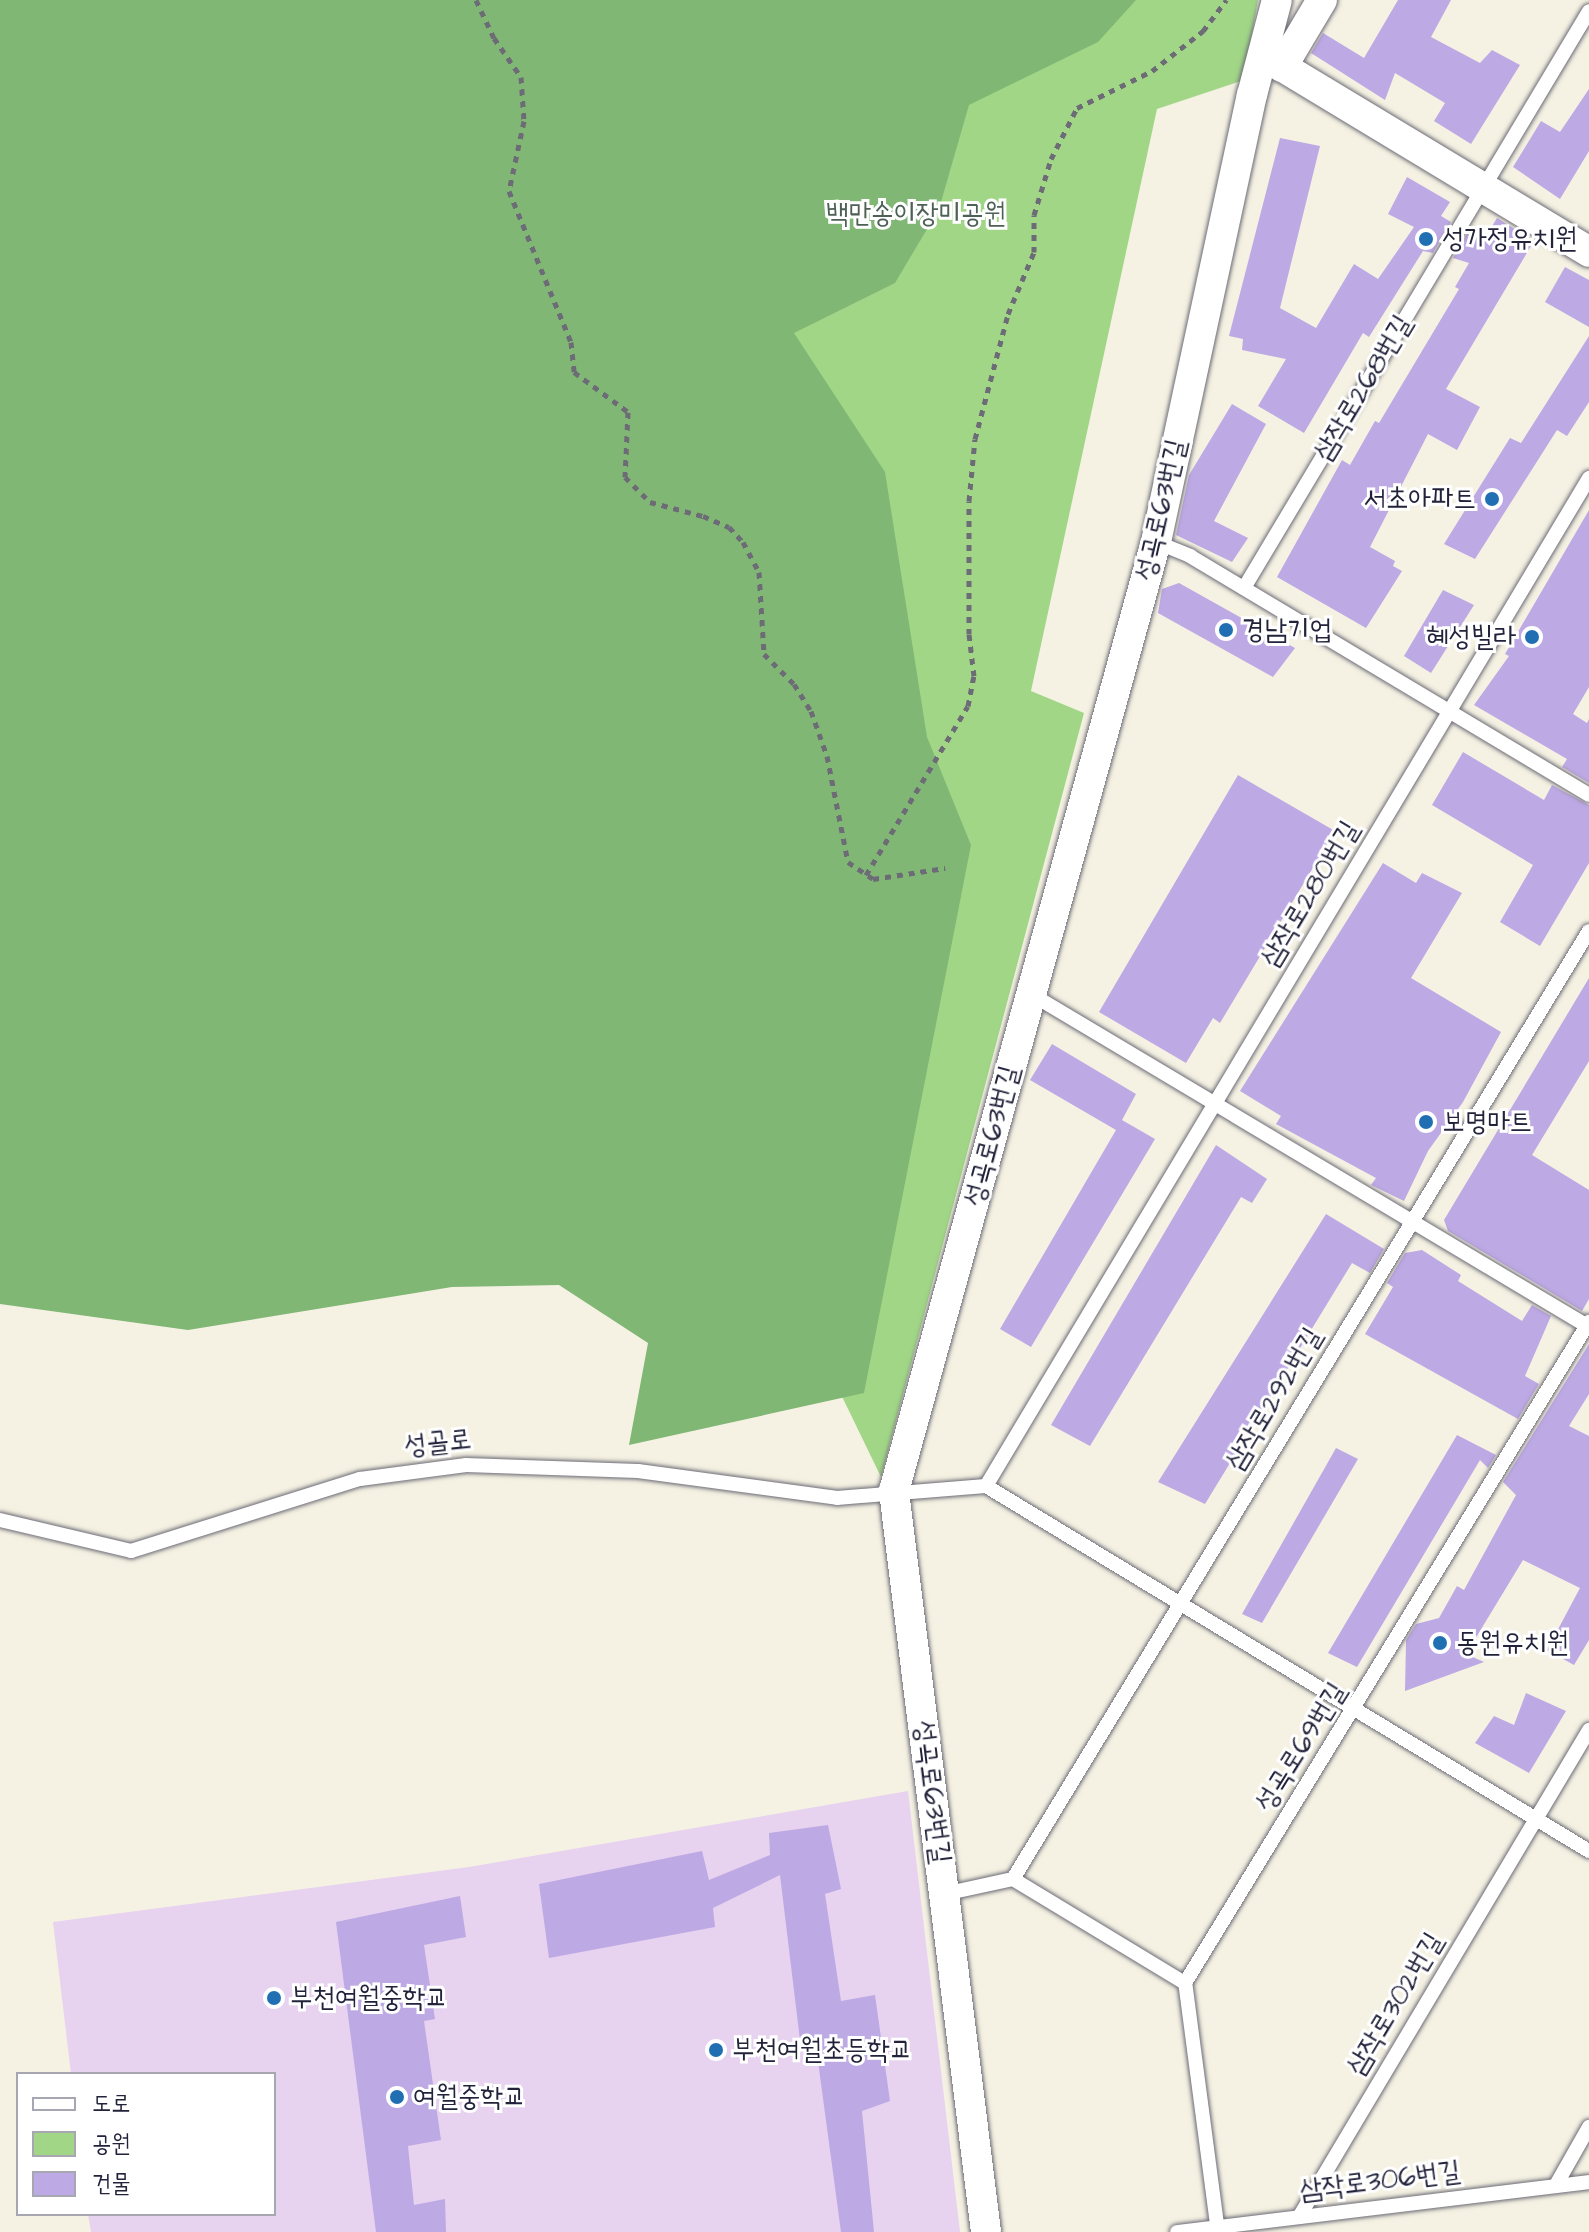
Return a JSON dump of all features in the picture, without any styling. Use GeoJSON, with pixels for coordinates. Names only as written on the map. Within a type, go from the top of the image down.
{"type":"FeatureCollection","features":[{"type":"Feature","properties":{"kind":"street","name":"성곡로63번길"},"geometry":{"type":"LineString","coordinates":[[986,2232],[894,1491],[1156,542],[1273,61],[1277,0]]}},
{"type":"Feature","properties":{"kind":"street"},"geometry":{"type":"LineString","coordinates":[[1322,0],[1273,61],[1589,252]]}},
{"type":"Feature","properties":{"kind":"lane","name":"삼작로268번길"},"geometry":{"type":"LineString","coordinates":[[1244,588],[1589,11]]}},
{"type":"Feature","properties":{"kind":"lane"},"geometry":{"type":"LineString","coordinates":[[1451,712],[1589,478]]}},
{"type":"Feature","properties":{"kind":"lane"},"geometry":{"type":"LineString","coordinates":[[1156,542],[1244,588],[1589,795]]}},
{"type":"Feature","properties":{"kind":"lane","name":"삼작로280번길"},"geometry":{"type":"LineString","coordinates":[[1215,1104],[1451,712]]}},
{"type":"Feature","properties":{"kind":"lane"},"geometry":{"type":"LineString","coordinates":[[1412,1222],[1589,931]]}},
{"type":"Feature","properties":{"kind":"lane"},"geometry":{"type":"LineString","coordinates":[[1031,994],[1588,1325]]}},
{"type":"Feature","properties":{"kind":"lane"},"geometry":{"type":"LineString","coordinates":[[986,1486],[1215,1104]]}},
{"type":"Feature","properties":{"kind":"lane","name":"삼작로292번길"},"geometry":{"type":"LineString","coordinates":[[1181,1603],[1412,1222]]}},
{"type":"Feature","properties":{"kind":"lane","name":"성곡로69번길"},"geometry":{"type":"LineString","coordinates":[[1185,1983],[1356,1710],[1588,1325]]}},
{"type":"Feature","properties":{"kind":"lane","name":"성골로"},"geometry":{"type":"LineString","coordinates":[[0,1520],[131,1551],[360,1479],[466,1465],[638,1471],[837,1498],[894,1491]]}},
{"type":"Feature","properties":{"kind":"lane"},"geometry":{"type":"LineString","coordinates":[[894,1491],[986,1486],[1589,1851]]}},
{"type":"Feature","properties":{"kind":"lane"},"geometry":{"type":"LineString","coordinates":[[1013,1879],[1181,1603]]}},
{"type":"Feature","properties":{"kind":"lane"},"geometry":{"type":"LineString","coordinates":[[1536,1819],[1589,1730]]}},
{"type":"Feature","properties":{"kind":"lane","name":"삼작로302번길"},"geometry":{"type":"LineString","coordinates":[[1299,2217],[1536,1819]]}},
{"type":"Feature","properties":{"kind":"lane"},"geometry":{"type":"LineString","coordinates":[[944,1894],[1013,1879],[1185,1983],[1218,2230]]}},
{"type":"Feature","properties":{"kind":"lane"},"geometry":{"type":"LineString","coordinates":[[1556,2185],[1589,2127]]}},
{"type":"Feature","properties":{"kind":"lane","name":"삼작로306번길"},"geometry":{"type":"LineString","coordinates":[[1177,2232],[1218,2230],[1299,2217],[1589,2182]]}},
{"type":"Feature","properties":{"kind":"path"},"geometry":{"type":"LineString","coordinates":[[476,0],[494,38],[521,77],[524,121],[509,191],[571,342],[574,372],[628,412],[625,477],[650,502],[716,522],[743,542],[759,572],[764,654],[794,684],[811,711],[827,756],[848,862],[873,879],[945,868]]}},
{"type":"Feature","properties":{"kind":"path"},"geometry":{"type":"LineString","coordinates":[[866,875],[968,706],[974,676],[969,634],[969,501],[975,439],[1008,314],[1034,252],[1034,215],[1051,159],[1077,108],[1152,71],[1203,31],[1226,0]]}},
{"type":"Feature","properties":{"kind":"shaded area","name":"부천여월초등학교"},"geometry":{"type":"Polygon","coordinates":[[[908,1791],[960,2232],[91,2232],[88,2216],[276,2216],[276,2072],[71,2072],[53,1922],[469,1867],[908,1791]]]}},
{"type":"Feature","properties":{"kind":"green space"},"geometry":{"type":"Polygon","coordinates":[[[0,0],[1136,0],[1098,42],[969,105],[939,209],[895,283],[794,333],[885,472],[927,737],[971,845],[864,1393],[629,1445],[648,1343],[559,1285],[452,1287],[188,1330],[0,1304],[0,0]]]}},
{"type":"Feature","properties":{"kind":"green space","name":"백만송이장미공원"},"geometry":{"type":"Polygon","coordinates":[[[559,0],[1258,0],[1244,80],[1157,109],[1031,691],[1084,713],[881,1477],[772,1252],[559,0]]]}},
{"type":"Feature","properties":{"kind":"building"},"geometry":{"type":"Polygon","coordinates":[[[1398,0],[1451,0],[1431,37],[1480,63],[1492,50],[1520,65],[1471,144],[1434,121],[1445,103],[1395,73],[1385,100],[1311,53],[1323,33],[1364,58],[1398,0]]]}},
{"type":"Feature","properties":{"kind":"building"},"geometry":{"type":"Polygon","coordinates":[[[1589,89],[1589,151],[1560,199],[1513,167],[1541,121],[1560,132],[1589,89]]]}},
{"type":"Feature","properties":{"kind":"building"},"geometry":{"type":"Polygon","coordinates":[[[1280,138],[1320,146],[1280,308],[1316,328],[1354,264],[1378,279],[1414,227],[1388,214],[1407,177],[1450,202],[1441,216],[1451,222],[1433,253],[1423,251],[1369,337],[1363,333],[1304,433],[1258,406],[1286,359],[1242,350],[1243,339],[1229,336],[1280,138]]]}},
{"type":"Feature","properties":{"kind":"building"},"geometry":{"type":"Polygon","coordinates":[[[1497,218],[1534,241],[1446,389],[1480,407],[1457,450],[1428,434],[1370,547],[1395,561],[1393,566],[1402,571],[1366,628],[1277,577],[1342,460],[1350,465],[1375,421],[1379,423],[1459,289],[1455,287],[1469,263],[1453,258],[1468,232],[1483,241],[1497,218]]]}},
{"type":"Feature","properties":{"kind":"building"},"geometry":{"type":"Polygon","coordinates":[[[1565,267],[1589,280],[1589,327],[1545,302],[1565,267]]]}},
{"type":"Feature","properties":{"kind":"building"},"geometry":{"type":"Polygon","coordinates":[[[1589,336],[1589,402],[1567,436],[1557,430],[1475,559],[1444,544],[1510,438],[1521,443],[1589,336]]]}},
{"type":"Feature","properties":{"kind":"building"},"geometry":{"type":"Polygon","coordinates":[[[1232,404],[1266,424],[1214,521],[1248,538],[1232,562],[1176,535],[1189,475],[1232,404]]]}},
{"type":"Feature","properties":{"kind":"building"},"geometry":{"type":"Polygon","coordinates":[[[1589,510],[1589,687],[1573,714],[1587,723],[1589,719],[1589,783],[1562,767],[1567,759],[1474,705],[1509,656],[1505,654],[1589,510]]]}},
{"type":"Feature","properties":{"kind":"building","name":"경남기업"},"geometry":{"type":"Polygon","coordinates":[[[1179,583],[1295,648],[1273,677],[1158,613],[1162,589],[1179,583]]]}},
{"type":"Feature","properties":{"kind":"building"},"geometry":{"type":"Polygon","coordinates":[[[1443,590],[1474,605],[1431,673],[1404,656],[1443,590]]]}},
{"type":"Feature","properties":{"kind":"building"},"geometry":{"type":"Polygon","coordinates":[[[1463,752],[1544,800],[1552,785],[1589,805],[1589,863],[1540,946],[1500,922],[1533,865],[1432,805],[1463,752]]]}},
{"type":"Feature","properties":{"kind":"building"},"geometry":{"type":"Polygon","coordinates":[[[1238,775],[1335,831],[1220,1023],[1213,1018],[1186,1063],[1099,1012],[1238,775]]]}},
{"type":"Feature","properties":{"kind":"building"},"geometry":{"type":"Polygon","coordinates":[[[1383,863],[1416,883],[1422,873],[1462,893],[1411,978],[1501,1032],[1463,1102],[1428,1151],[1404,1201],[1371,1185],[1376,1178],[1276,1124],[1281,1116],[1240,1091],[1383,863]]]}},
{"type":"Feature","properties":{"kind":"building"},"geometry":{"type":"Polygon","coordinates":[[[1589,978],[1589,1061],[1532,1155],[1589,1190],[1589,1299],[1582,1311],[1448,1231],[1444,1220],[1589,978]]]}},
{"type":"Feature","properties":{"kind":"building"},"geometry":{"type":"Polygon","coordinates":[[[1052,1044],[1136,1094],[1122,1120],[1155,1139],[1031,1347],[1000,1329],[1116,1130],[1030,1080],[1052,1044]]]}},
{"type":"Feature","properties":{"kind":"building"},"geometry":{"type":"Polygon","coordinates":[[[1216,1145],[1267,1179],[1252,1203],[1241,1197],[1090,1446],[1051,1425],[1216,1145]]]}},
{"type":"Feature","properties":{"kind":"building"},"geometry":{"type":"Polygon","coordinates":[[[1326,1214],[1384,1249],[1370,1273],[1352,1263],[1205,1504],[1158,1482],[1326,1214]]]}},
{"type":"Feature","properties":{"kind":"building"},"geometry":{"type":"Polygon","coordinates":[[[1422,1250],[1461,1275],[1458,1281],[1522,1321],[1532,1305],[1551,1316],[1525,1376],[1539,1384],[1518,1419],[1365,1334],[1393,1287],[1387,1283],[1405,1253],[1422,1250]]]}},
{"type":"Feature","properties":{"kind":"building"},"geometry":{"type":"Polygon","coordinates":[[[1589,1344],[1589,1394],[1569,1426],[1589,1436],[1589,1640],[1574,1665],[1547,1650],[1580,1588],[1523,1560],[1466,1654],[1484,1662],[1405,1691],[1406,1640],[1416,1624],[1439,1618],[1457,1586],[1464,1590],[1516,1495],[1503,1482],[1589,1344]]]}},
{"type":"Feature","properties":{"kind":"building"},"geometry":{"type":"Polygon","coordinates":[[[1457,1435],[1496,1455],[1488,1468],[1480,1460],[1357,1667],[1328,1653],[1457,1435]]]}},
{"type":"Feature","properties":{"kind":"building"},"geometry":{"type":"Polygon","coordinates":[[[1336,1448],[1358,1459],[1262,1623],[1242,1614],[1336,1448]]]}},
{"type":"Feature","properties":{"kind":"building"},"geometry":{"type":"Polygon","coordinates":[[[1526,1693],[1566,1711],[1529,1773],[1475,1743],[1494,1716],[1514,1725],[1526,1693]]]}},
{"type":"Feature","properties":{"kind":"building"},"geometry":{"type":"Polygon","coordinates":[[[828,1825],[841,1889],[825,1894],[841,2001],[875,1995],[890,2101],[862,2111],[874,2232],[841,2232],[815,2039],[800,2040],[780,1875],[713,1908],[715,1927],[549,1958],[539,1884],[702,1851],[709,1880],[770,1855],[769,1833],[828,1825]]]}},
{"type":"Feature","properties":{"kind":"building","name":"여월중학교"},"geometry":{"type":"Polygon","coordinates":[[[460,1896],[466,1937],[424,1945],[435,2019],[424,2021],[441,2140],[408,2146],[414,2205],[445,2199],[446,2232],[376,2232],[336,1922],[460,1896]]]}},
{"type":"Feature","properties":{"kind":"place","name":"성가정유치원"},"geometry":{"type":"Point","coordinates":[1426,239]}},
{"type":"Feature","properties":{"kind":"place","name":"서초아파트"},"geometry":{"type":"Point","coordinates":[1492,499]}},
{"type":"Feature","properties":{"kind":"place","name":"경남기업"},"geometry":{"type":"Point","coordinates":[1226,630]}},
{"type":"Feature","properties":{"kind":"place","name":"혜성빌라"},"geometry":{"type":"Point","coordinates":[1532,637]}},
{"type":"Feature","properties":{"kind":"place","name":"보명마트"},"geometry":{"type":"Point","coordinates":[1426,1122]}},
{"type":"Feature","properties":{"kind":"place","name":"동원유치원"},"geometry":{"type":"Point","coordinates":[1440,1643]}},
{"type":"Feature","properties":{"kind":"place","name":"부천여월중학교"},"geometry":{"type":"Point","coordinates":[274,1998]}},
{"type":"Feature","properties":{"kind":"place","name":"부천여월초등학교"},"geometry":{"type":"Point","coordinates":[716,2050]}},
{"type":"Feature","properties":{"kind":"place","name":"여월중학교"},"geometry":{"type":"Point","coordinates":[397,2097]}}]}
